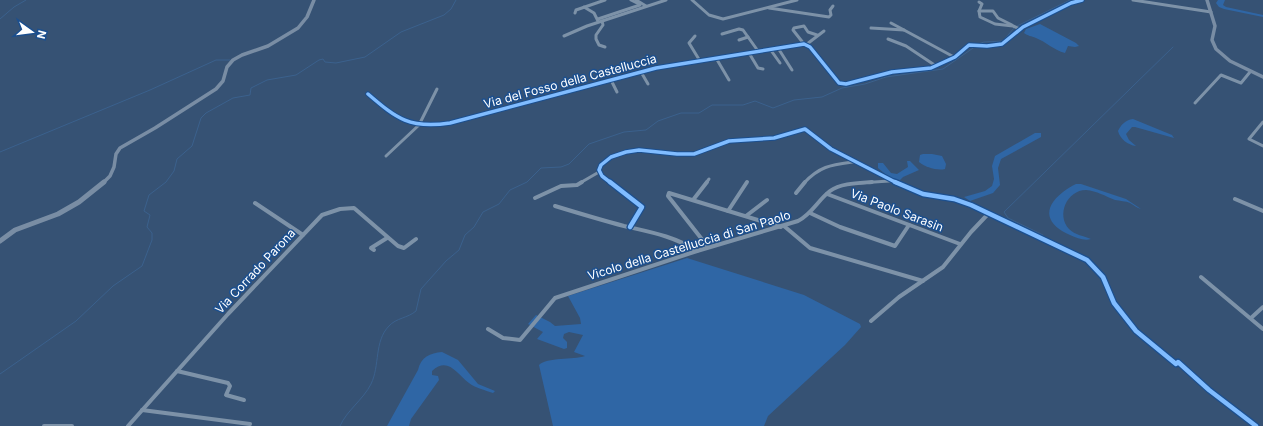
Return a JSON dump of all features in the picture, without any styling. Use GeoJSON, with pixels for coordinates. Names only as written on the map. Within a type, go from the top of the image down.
{"type":"FeatureCollection","features":[{"type":"Feature","properties":{"kind":"street"},"geometry":{"type":"LineString","coordinates":[[0,241],[18,228],[68,209],[92,193],[111,174],[114,167],[116,154],[120,148],[217,87],[223,81],[227,67],[233,60],[244,54],[266,48],[293,32],[306,20],[314,0]]}},
{"type":"Feature","properties":{"kind":"street"},"geometry":{"type":"LineString","coordinates":[[575,13],[575,11],[584,7],[606,0]]}},
{"type":"Feature","properties":{"kind":"street"},"geometry":{"type":"LineString","coordinates":[[564,36],[598,20],[640,5],[631,0]]}},
{"type":"Feature","properties":{"kind":"street"},"geometry":{"type":"LineString","coordinates":[[636,0],[646,6]]}},
{"type":"Feature","properties":{"kind":"street"},"geometry":{"type":"LineString","coordinates":[[584,7],[589,9],[598,20],[602,21],[666,0]]}},
{"type":"Feature","properties":{"kind":"street"},"geometry":{"type":"LineString","coordinates":[[692,0],[709,15],[721,19],[730,18],[796,0]]}},
{"type":"Feature","properties":{"kind":"street"},"geometry":{"type":"LineString","coordinates":[[816,35],[808,32],[804,26],[794,28],[793,30],[838,82],[843,84],[892,72],[923,70],[936,66],[954,57],[968,46],[991,46],[1002,44],[1020,29],[1071,3],[1082,0]]}},
{"type":"Feature","properties":{"kind":"street"},"geometry":{"type":"LineString","coordinates":[[1133,0],[1211,12]]}},
{"type":"Feature","properties":{"kind":"street"},"geometry":{"type":"LineString","coordinates":[[1207,0],[1216,27],[1212,40],[1215,48],[1227,59],[1250,72],[1263,77]]}},
{"type":"Feature","properties":{"kind":"street"},"geometry":{"type":"LineString","coordinates":[[979,2],[982,4],[979,11],[980,17],[992,23],[1015,26]]}},
{"type":"Feature","properties":{"kind":"street"},"geometry":{"type":"LineString","coordinates":[[768,8],[828,16],[831,15],[830,10],[834,6]]}},
{"type":"Feature","properties":{"kind":"street"},"geometry":{"type":"LineString","coordinates":[[979,11],[993,11],[998,18],[1020,29]]}},
{"type":"Feature","properties":{"kind":"street"},"geometry":{"type":"LineString","coordinates":[[602,21],[603,25],[597,31],[596,40],[599,45],[605,47]]}},
{"type":"Feature","properties":{"kind":"street"},"geometry":{"type":"LineString","coordinates":[[891,22],[954,57]]}},
{"type":"Feature","properties":{"kind":"street"},"geometry":{"type":"LineString","coordinates":[[870,28],[905,30]]}},
{"type":"Feature","properties":{"kind":"street"},"geometry":{"type":"LineString","coordinates":[[722,34],[741,29],[758,51]]}},
{"type":"Feature","properties":{"kind":"street"},"geometry":{"type":"LineString","coordinates":[[805,44],[816,35],[824,31]]}},
{"type":"Feature","properties":{"kind":"street"},"geometry":{"type":"LineString","coordinates":[[695,36],[689,43],[700,61]]}},
{"type":"Feature","properties":{"kind":"street"},"geometry":{"type":"LineString","coordinates":[[739,40],[748,37]]}},
{"type":"Feature","properties":{"kind":"street"},"geometry":{"type":"LineString","coordinates":[[888,39],[906,46],[936,66]]}},
{"type":"Feature","properties":{"kind":"street","name":"Via del Fosso della Castelluccia"},"geometry":{"type":"LineString","coordinates":[[368,94],[396,118],[406,122],[418,125],[450,123],[641,72],[749,52],[805,44]]}},
{"type":"Feature","properties":{"kind":"street"},"geometry":{"type":"LineString","coordinates":[[778,48],[792,70]]}},
{"type":"Feature","properties":{"kind":"street"},"geometry":{"type":"LineString","coordinates":[[770,49],[780,62]]}},
{"type":"Feature","properties":{"kind":"street"},"geometry":{"type":"LineString","coordinates":[[749,52],[758,68],[763,69]]}},
{"type":"Feature","properties":{"kind":"street"},"geometry":{"type":"LineString","coordinates":[[716,58],[728,80]]}},
{"type":"Feature","properties":{"kind":"street"},"geometry":{"type":"LineString","coordinates":[[641,72],[648,84]]}},
{"type":"Feature","properties":{"kind":"street"},"geometry":{"type":"LineString","coordinates":[[1195,103],[1221,75],[1241,83],[1250,72]]}},
{"type":"Feature","properties":{"kind":"street"},"geometry":{"type":"LineString","coordinates":[[611,80],[616,92]]}},
{"type":"Feature","properties":{"kind":"street"},"geometry":{"type":"LineString","coordinates":[[386,156],[418,125],[437,89]]}},
{"type":"Feature","properties":{"kind":"street"},"geometry":{"type":"LineString","coordinates":[[1263,122],[1249,139],[1263,146]]}},
{"type":"Feature","properties":{"kind":"street"},"geometry":{"type":"LineString","coordinates":[[630,227],[642,207],[609,183],[599,172],[599,166],[604,161],[633,151],[695,154],[725,142],[772,138],[802,129],[807,130],[831,149],[890,180],[924,194],[964,202],[1058,245],[1092,265],[1103,277],[1120,311],[1136,331],[1176,364],[1178,362],[1209,390],[1256,426]]}},
{"type":"Feature","properties":{"kind":"street"},"geometry":{"type":"LineString","coordinates":[[796,193],[818,169],[854,161]]}},
{"type":"Feature","properties":{"kind":"street"},"geometry":{"type":"LineString","coordinates":[[535,198],[562,186],[576,185],[599,172]]}},
{"type":"Feature","properties":{"kind":"street"},"geometry":{"type":"LineString","coordinates":[[694,200],[709,179]]}},
{"type":"Feature","properties":{"kind":"street","name":"Vicolo della Castelluccia di San Paolo"},"geometry":{"type":"LineString","coordinates":[[488,329],[496,335],[514,341],[520,340],[554,298],[708,247],[783,227],[801,220],[810,213],[833,188],[890,180]]}},
{"type":"Feature","properties":{"kind":"street"},"geometry":{"type":"LineString","coordinates":[[728,211],[747,182]]}},
{"type":"Feature","properties":{"kind":"street"},"geometry":{"type":"LineString","coordinates":[[708,247],[668,196],[670,193],[783,227],[810,248],[923,281]]}},
{"type":"Feature","properties":{"kind":"street","name":"Via Paolo Sarasin"},"geometry":{"type":"LineString","coordinates":[[827,194],[960,244]]}},
{"type":"Feature","properties":{"kind":"street"},"geometry":{"type":"LineString","coordinates":[[1235,199],[1263,211]]}},
{"type":"Feature","properties":{"kind":"street"},"geometry":{"type":"LineString","coordinates":[[746,216],[762,206],[767,200]]}},
{"type":"Feature","properties":{"kind":"street"},"geometry":{"type":"LineString","coordinates":[[255,203],[303,235]]}},
{"type":"Feature","properties":{"kind":"street"},"geometry":{"type":"LineString","coordinates":[[555,206],[630,227],[667,235],[697,251]]}},
{"type":"Feature","properties":{"kind":"street","name":"Via Corrado Parona"},"geometry":{"type":"LineString","coordinates":[[128,426],[228,314],[323,214],[352,208],[356,209],[387,238],[402,248],[416,239]]}},
{"type":"Feature","properties":{"kind":"street"},"geometry":{"type":"LineString","coordinates":[[810,213],[840,227],[895,246],[909,225]]}},
{"type":"Feature","properties":{"kind":"street"},"geometry":{"type":"LineString","coordinates":[[871,321],[896,300],[943,267],[960,244],[989,213]]}},
{"type":"Feature","properties":{"kind":"street"},"geometry":{"type":"LineString","coordinates":[[374,250],[371,248],[387,238]]}},
{"type":"Feature","properties":{"kind":"street"},"geometry":{"type":"LineString","coordinates":[[1201,277],[1263,329]]}},
{"type":"Feature","properties":{"kind":"street"},"geometry":{"type":"LineString","coordinates":[[1251,318],[1263,307]]}},
{"type":"Feature","properties":{"kind":"street"},"geometry":{"type":"LineString","coordinates":[[177,371],[228,384],[230,386],[226,395],[244,400]]}},
{"type":"Feature","properties":{"kind":"street"},"geometry":{"type":"LineString","coordinates":[[142,410],[250,424]]}},
{"type":"Feature","properties":{"kind":"street"},"geometry":{"type":"LineString","coordinates":[[44,426],[72,426]]}},
{"type":"Feature","properties":{"kind":"shaded area"},"geometry":{"type":"Polygon","coordinates":[[[1218,0],[1225,0],[1223,5],[1226,7],[1263,15],[1263,17],[1224,9],[1219,7],[1216,3],[1218,0]]]}},
{"type":"Feature","properties":{"kind":"shaded area"},"geometry":{"type":"Polygon","coordinates":[[[1040,24],[1079,46],[1068,46],[1065,53],[1024,33],[1026,29],[1040,24]]]}},
{"type":"Feature","properties":{"kind":"shaded area"},"geometry":{"type":"Polygon","coordinates":[[[1133,119],[1172,135],[1174,138],[1132,127],[1126,134],[1129,140],[1136,146],[1130,144],[1122,139],[1118,131],[1124,123],[1133,119]]]}},
{"type":"Feature","properties":{"kind":"shaded area"},"geometry":{"type":"Polygon","coordinates":[[[1035,133],[1041,133],[1041,137],[1001,159],[998,168],[1000,185],[993,193],[970,201],[964,197],[985,191],[992,186],[994,179],[992,166],[995,156],[1035,133]]]}},
{"type":"Feature","properties":{"kind":"shaded area"},"geometry":{"type":"Polygon","coordinates":[[[920,155],[942,156],[946,164],[945,169],[935,169],[919,162],[920,155]]]}},
{"type":"Feature","properties":{"kind":"shaded area"},"geometry":{"type":"Polygon","coordinates":[[[907,161],[910,161],[919,170],[903,177],[900,180],[891,178],[878,168],[878,163],[883,163],[891,173],[897,174],[908,167],[907,161]]]}},
{"type":"Feature","properties":{"kind":"shaded area"},"geometry":{"type":"Polygon","coordinates":[[[1076,184],[1081,184],[1126,199],[1141,209],[1128,202],[1115,200],[1094,191],[1079,191],[1069,199],[1066,204],[1064,211],[1065,223],[1071,231],[1091,239],[1088,240],[1075,237],[1062,231],[1056,226],[1052,221],[1049,210],[1056,198],[1076,184]]]}},
{"type":"Feature","properties":{"kind":"shaded area"},"geometry":{"type":"Polygon","coordinates":[[[687,258],[804,295],[860,324],[861,327],[845,345],[768,416],[764,426],[553,426],[539,365],[548,361],[585,356],[574,352],[583,335],[569,332],[564,334],[563,338],[567,342],[567,348],[564,349],[537,339],[543,332],[528,324],[536,315],[555,326],[581,324],[580,318],[568,296],[687,258]]]}},
{"type":"Feature","properties":{"kind":"shaded area"},"geometry":{"type":"Polygon","coordinates":[[[442,352],[458,360],[478,384],[495,391],[493,393],[474,386],[452,368],[443,365],[432,371],[432,375],[438,376],[439,380],[411,419],[409,426],[387,426],[421,362],[427,356],[442,352]]]}},
{"type":"Feature","properties":{"kind":"waterway"},"geometry":{"type":"LineString","coordinates":[[0,19],[14,7],[26,0]]}},
{"type":"Feature","properties":{"kind":"waterway"},"geometry":{"type":"LineString","coordinates":[[0,374],[76,321],[113,286],[142,266],[152,240],[152,233],[147,227],[150,215],[144,211],[149,195],[166,182],[174,171],[177,159],[192,146],[201,118],[206,113],[233,98],[250,95],[251,88],[267,80],[296,75],[319,60],[323,59],[325,62],[336,63],[365,57],[401,32],[444,15],[451,9],[456,0]]}},
{"type":"Feature","properties":{"kind":"waterway"},"geometry":{"type":"LineString","coordinates":[[1017,26],[1070,0]]}},
{"type":"Feature","properties":{"kind":"waterway"},"geometry":{"type":"LineString","coordinates":[[978,44],[984,42],[1003,41],[1014,28]]}},
{"type":"Feature","properties":{"kind":"waterway"},"geometry":{"type":"LineString","coordinates":[[340,426],[371,384],[376,369],[379,346],[384,332],[395,321],[416,311],[421,289],[446,261],[459,250],[465,235],[474,227],[483,212],[499,204],[510,190],[527,182],[541,168],[561,167],[569,164],[589,144],[624,132],[646,130],[658,121],[681,113],[699,113],[712,105],[743,105],[755,101],[773,108],[794,100],[822,97],[842,88],[865,84],[886,77],[943,69],[976,46]]}},
{"type":"Feature","properties":{"kind":"waterway"},"geometry":{"type":"LineString","coordinates":[[1043,235],[1008,218],[1004,212],[1173,47]]}},
{"type":"Feature","properties":{"kind":"waterway"},"geometry":{"type":"LineString","coordinates":[[0,152],[150,90],[216,60],[230,60]]}},
{"type":"Feature","properties":{"kind":"cycle path"},"geometry":{"type":"LineString","coordinates":[[368,94],[387,110],[405,121],[414,124],[436,125],[450,123],[656,68],[804,44],[810,47],[839,83],[846,84],[892,72],[931,68],[955,57],[969,45],[987,46],[1002,44],[1023,27],[1071,3],[1082,0]]}},
{"type":"Feature","properties":{"kind":"cycle path"},"geometry":{"type":"LineString","coordinates":[[630,227],[642,207],[602,176],[599,170],[601,165],[611,157],[633,150],[694,154],[729,141],[774,138],[805,129],[831,149],[890,180],[923,194],[954,199],[971,205],[1087,260],[1103,277],[1114,303],[1136,331],[1176,364],[1178,362],[1209,390],[1256,426]]}}]}
